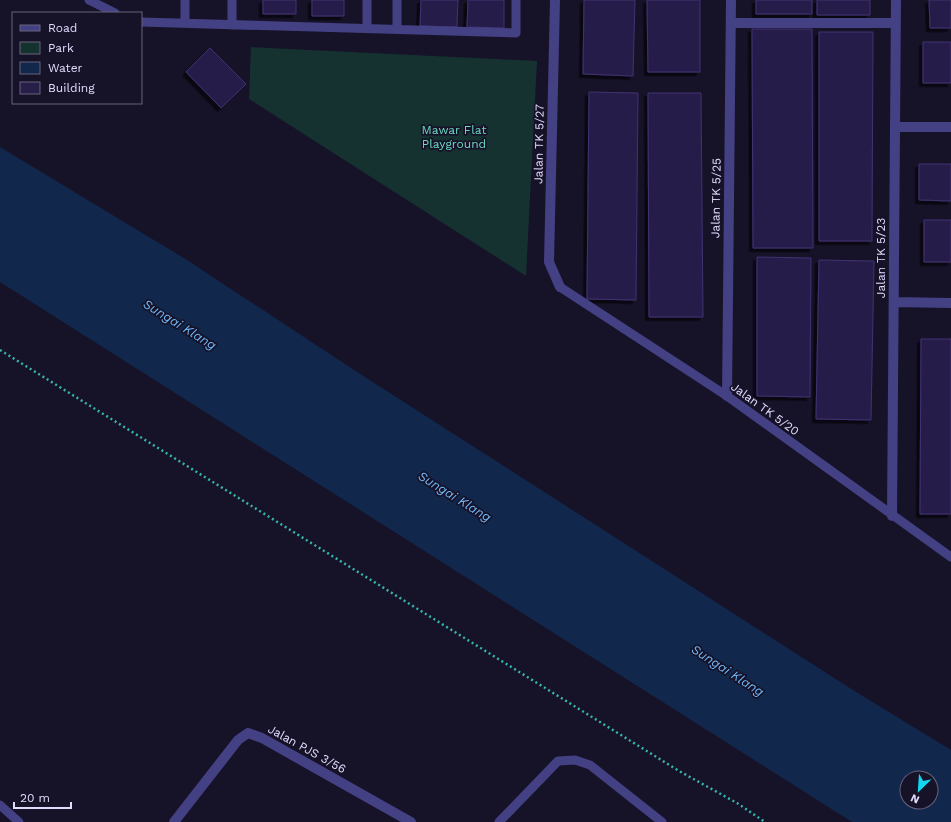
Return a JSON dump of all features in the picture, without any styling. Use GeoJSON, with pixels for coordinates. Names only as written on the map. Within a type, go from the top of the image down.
{"type":"FeatureCollection","features":[{"type":"Feature","properties":{"kind":"street","name":"Jalan TK 5/27"},"geometry":{"type":"LineString","coordinates":[[555,0],[549,262],[560,287]]}},
{"type":"Feature","properties":{"kind":"street","name":"Jalan TK 5/25"},"geometry":{"type":"LineString","coordinates":[[727,396],[731,0]]}},
{"type":"Feature","properties":{"kind":"street","name":"Jalan TK 5/23"},"geometry":{"type":"LineString","coordinates":[[892,516],[896,0]]}},
{"type":"Feature","properties":{"kind":"street"},"geometry":{"type":"LineString","coordinates":[[731,23],[896,23]]}},
{"type":"Feature","properties":{"kind":"street"},"geometry":{"type":"LineString","coordinates":[[895,127],[951,127]]}},
{"type":"Feature","properties":{"kind":"street"},"geometry":{"type":"LineString","coordinates":[[894,302],[951,303]]}},
{"type":"Feature","properties":{"kind":"street","name":"Jalan PJS 3/56"},"geometry":{"type":"LineString","coordinates":[[174,822],[238,740],[248,733],[262,738],[411,822]]}},
{"type":"Feature","properties":{"kind":"lane"},"geometry":{"type":"LineString","coordinates":[[89,0],[113,12]]}},
{"type":"Feature","properties":{"kind":"lane"},"geometry":{"type":"LineString","coordinates":[[185,0],[185,23]]}},
{"type":"Feature","properties":{"kind":"lane"},"geometry":{"type":"LineString","coordinates":[[232,0],[232,25]]}},
{"type":"Feature","properties":{"kind":"lane"},"geometry":{"type":"LineString","coordinates":[[366,28],[367,0]]}},
{"type":"Feature","properties":{"kind":"lane"},"geometry":{"type":"LineString","coordinates":[[397,0],[397,29]]}},
{"type":"Feature","properties":{"kind":"lane"},"geometry":{"type":"LineString","coordinates":[[142,22],[516,33],[516,0]]}},
{"type":"Feature","properties":{"kind":"lane","name":"Jalan TK 5/20"},"geometry":{"type":"LineString","coordinates":[[560,287],[727,396],[951,557]]}},
{"type":"Feature","properties":{"kind":"lane"},"geometry":{"type":"LineString","coordinates":[[499,822],[558,761],[575,760],[590,764],[662,822]]}},
{"type":"Feature","properties":{"kind":"lane"},"geometry":{"type":"LineString","coordinates":[[0,805],[19,822]]}},
{"type":"Feature","properties":{"kind":"path"},"geometry":{"type":"LineString","coordinates":[[0,350],[679,772],[737,803],[765,822]]}},
{"type":"Feature","properties":{"kind":"green space","name":"Mawar Flat Playground"},"geometry":{"type":"Polygon","coordinates":[[[251,47],[537,61],[526,276],[249,99],[251,47]]]}},
{"type":"Feature","properties":{"kind":"water","name":"Sungai Klang"},"geometry":{"type":"Polygon","coordinates":[[[0,147],[187,260],[351,368],[853,690],[951,750],[951,822],[852,822],[0,282],[0,147]]]}},
{"type":"Feature","properties":{"kind":"building"},"geometry":{"type":"Polygon","coordinates":[[[263,0],[296,0],[296,14],[263,14],[263,0]]]}},
{"type":"Feature","properties":{"kind":"building"},"geometry":{"type":"Polygon","coordinates":[[[312,0],[344,0],[344,16],[312,16],[312,0]]]}},
{"type":"Feature","properties":{"kind":"building"},"geometry":{"type":"Polygon","coordinates":[[[421,0],[458,0],[457,27],[420,26],[421,0]]]}},
{"type":"Feature","properties":{"kind":"building"},"geometry":{"type":"Polygon","coordinates":[[[468,0],[504,0],[504,28],[467,27],[468,0]]]}},
{"type":"Feature","properties":{"kind":"building"},"geometry":{"type":"Polygon","coordinates":[[[584,0],[635,0],[633,76],[583,74],[584,0]]]}},
{"type":"Feature","properties":{"kind":"building"},"geometry":{"type":"Polygon","coordinates":[[[647,0],[700,0],[700,72],[648,72],[647,0]]]}},
{"type":"Feature","properties":{"kind":"building"},"geometry":{"type":"Polygon","coordinates":[[[756,0],[812,0],[812,14],[756,14],[756,0]]]}},
{"type":"Feature","properties":{"kind":"building"},"geometry":{"type":"Polygon","coordinates":[[[817,0],[870,0],[870,15],[817,15],[817,0]]]}},
{"type":"Feature","properties":{"kind":"building"},"geometry":{"type":"Polygon","coordinates":[[[929,0],[951,0],[951,28],[930,28],[929,0]]]}},
{"type":"Feature","properties":{"kind":"building"},"geometry":{"type":"Polygon","coordinates":[[[752,29],[812,29],[813,248],[753,248],[752,29]]]}},
{"type":"Feature","properties":{"kind":"building"},"geometry":{"type":"Polygon","coordinates":[[[819,32],[873,32],[872,241],[819,241],[819,32]]]}},
{"type":"Feature","properties":{"kind":"building"},"geometry":{"type":"Polygon","coordinates":[[[923,42],[951,42],[951,83],[923,83],[923,42]]]}},
{"type":"Feature","properties":{"kind":"building"},"geometry":{"type":"Polygon","coordinates":[[[210,48],[246,84],[221,108],[186,72],[210,48]]]}},
{"type":"Feature","properties":{"kind":"building"},"geometry":{"type":"Polygon","coordinates":[[[589,92],[638,93],[636,300],[587,299],[589,92]]]}},
{"type":"Feature","properties":{"kind":"building"},"geometry":{"type":"Polygon","coordinates":[[[648,93],[701,93],[703,317],[649,317],[648,93]]]}},
{"type":"Feature","properties":{"kind":"building"},"geometry":{"type":"Polygon","coordinates":[[[919,164],[951,164],[951,201],[919,200],[919,164]]]}},
{"type":"Feature","properties":{"kind":"building"},"geometry":{"type":"Polygon","coordinates":[[[924,220],[951,220],[951,262],[924,262],[924,220]]]}},
{"type":"Feature","properties":{"kind":"building"},"geometry":{"type":"Polygon","coordinates":[[[757,257],[811,258],[810,397],[757,396],[757,257]]]}},
{"type":"Feature","properties":{"kind":"building"},"geometry":{"type":"Polygon","coordinates":[[[819,260],[874,261],[871,420],[816,419],[819,260]]]}},
{"type":"Feature","properties":{"kind":"building"},"geometry":{"type":"Polygon","coordinates":[[[921,339],[951,339],[951,514],[920,514],[921,339]]]}}]}
